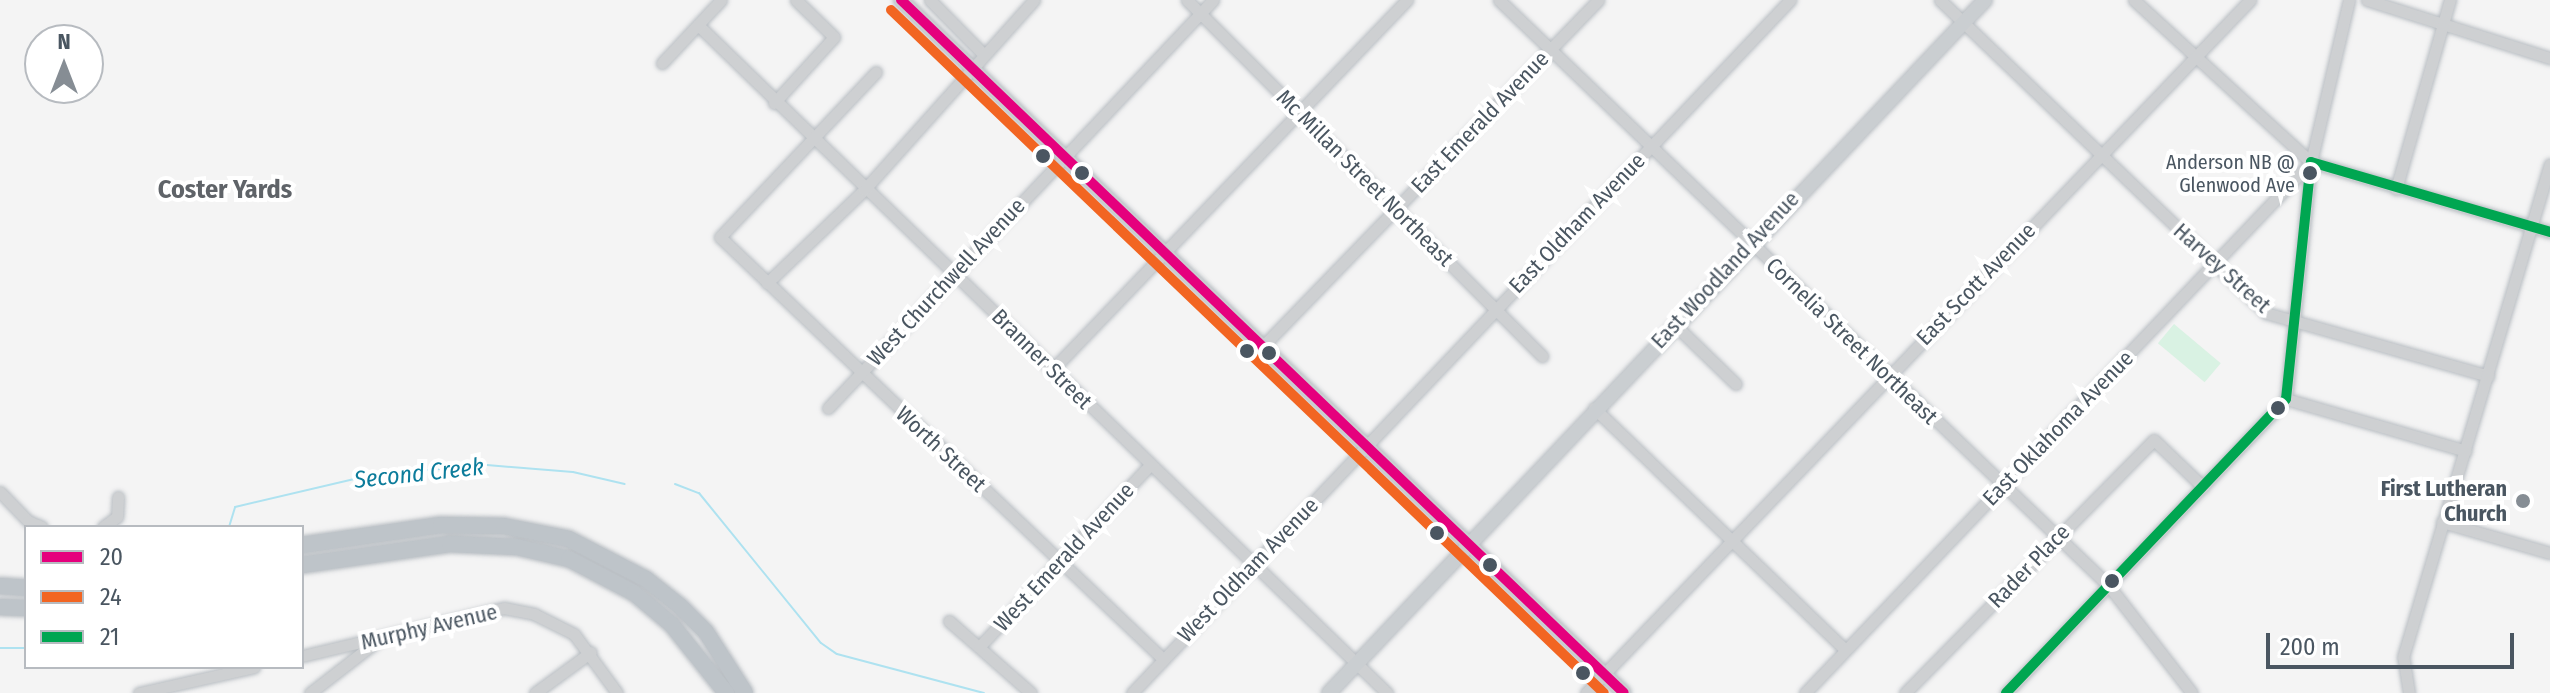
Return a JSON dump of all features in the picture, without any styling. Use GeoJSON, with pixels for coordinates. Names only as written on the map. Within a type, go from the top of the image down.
{"type":"FeatureCollection","features":[{"type":"Feature","properties":{"kind":"highway"},"geometry":{"type":"LineString","coordinates":[[304,545],[457,524],[504,526],[569,539],[646,579],[680,606],[748,693]]}},
{"type":"Feature","properties":{"kind":"highway"},"geometry":{"type":"LineString","coordinates":[[304,565],[450,544],[517,547],[569,559],[634,593],[672,625],[726,693]]}},
{"type":"Feature","properties":{"kind":"highway"},"geometry":{"type":"LineString","coordinates":[[0,586],[24,588]]}},
{"type":"Feature","properties":{"kind":"highway"},"geometry":{"type":"LineString","coordinates":[[0,607],[24,608]]}},
{"type":"Feature","properties":{"kind":"main road"},"geometry":{"type":"LineString","coordinates":[[901,0],[1624,693]]}},
{"type":"Feature","properties":{"kind":"main road","name":"East Woodland Avenue"},"geometry":{"type":"LineString","coordinates":[[1329,693],[1359,666],[1594,408],[1751,242],[1985,0]]}},
{"type":"Feature","properties":{"kind":"street"},"geometry":{"type":"LineString","coordinates":[[662,63],[721,0]]}},
{"type":"Feature","properties":{"kind":"street"},"geometry":{"type":"LineString","coordinates":[[774,103],[834,37],[796,0]]}},
{"type":"Feature","properties":{"kind":"street"},"geometry":{"type":"LineString","coordinates":[[930,0],[982,53]]}},
{"type":"Feature","properties":{"kind":"street"},"geometry":{"type":"LineString","coordinates":[[767,283],[864,190],[970,66],[1034,0]]}},
{"type":"Feature","properties":{"kind":"street","name":"Mc Millan Street Northeast"},"geometry":{"type":"LineString","coordinates":[[1187,0],[1496,306],[1542,356]]}},
{"type":"Feature","properties":{"kind":"street","name":"West Churchwell Avenue"},"geometry":{"type":"LineString","coordinates":[[828,408],[1213,0]]}},
{"type":"Feature","properties":{"kind":"street"},"geometry":{"type":"LineString","coordinates":[[1052,370],[1407,0]]}},
{"type":"Feature","properties":{"kind":"street","name":"Cornelia Street Northeast"},"geometry":{"type":"LineString","coordinates":[[1499,0],[2001,486],[2109,586],[2192,693]]}},
{"type":"Feature","properties":{"kind":"street","name":"East Emerald Avenue"},"geometry":{"type":"LineString","coordinates":[[1262,347],[1598,0]]}},
{"type":"Feature","properties":{"kind":"street","name":"East Oldham Avenue"},"geometry":{"type":"LineString","coordinates":[[1365,447],[1790,0]]}},
{"type":"Feature","properties":{"kind":"street","name":"Harvey Street"},"geometry":{"type":"LineString","coordinates":[[1940,0],[2266,313],[2488,376]]}},
{"type":"Feature","properties":{"kind":"street"},"geometry":{"type":"LineString","coordinates":[[2134,0],[2311,162],[2550,232]]}},
{"type":"Feature","properties":{"kind":"street","name":"East Scott Avenue"},"geometry":{"type":"LineString","coordinates":[[1586,693],[2250,0]]}},
{"type":"Feature","properties":{"kind":"street"},"geometry":{"type":"LineString","coordinates":[[2006,693],[2286,399],[2311,162],[2349,0]]}},
{"type":"Feature","properties":{"kind":"street"},"geometry":{"type":"LineString","coordinates":[[2367,0],[2550,58]]}},
{"type":"Feature","properties":{"kind":"street"},"geometry":{"type":"LineString","coordinates":[[2396,189],[2450,0]]}},
{"type":"Feature","properties":{"kind":"street","name":"Branner Street"},"geometry":{"type":"LineString","coordinates":[[698,25],[774,103],[955,273],[1149,466],[1387,693]]}},
{"type":"Feature","properties":{"kind":"street"},"geometry":{"type":"LineString","coordinates":[[811,136],[876,72]]}},
{"type":"Feature","properties":{"kind":"street","name":"Worth Street"},"geometry":{"type":"LineString","coordinates":[[811,136],[720,237],[860,374],[1062,559],[1163,659]]}},
{"type":"Feature","properties":{"kind":"street","name":"East Oklahoma Avenue"},"geometry":{"type":"LineString","coordinates":[[1808,692],[1844,649],[2311,162]]}},
{"type":"Feature","properties":{"kind":"street"},"geometry":{"type":"LineString","coordinates":[[2409,693],[2403,657],[2550,164]]}},
{"type":"Feature","properties":{"kind":"street"},"geometry":{"type":"LineString","coordinates":[[1674,324],[1736,384]]}},
{"type":"Feature","properties":{"kind":"street"},"geometry":{"type":"LineString","coordinates":[[2286,399],[2466,451]]}},
{"type":"Feature","properties":{"kind":"street"},"geometry":{"type":"LineString","coordinates":[[1594,408],[1728,543],[1844,649]]}},
{"type":"Feature","properties":{"kind":"street","name":"Rader Place"},"geometry":{"type":"LineString","coordinates":[[1905,693],[2154,440],[2203,487]]}},
{"type":"Feature","properties":{"kind":"street","name":"West Oldham Avenue"},"geometry":{"type":"LineString","coordinates":[[1132,693],[1365,447]]}},
{"type":"Feature","properties":{"kind":"street","name":"West Emerald Avenue"},"geometry":{"type":"LineString","coordinates":[[979,647],[1149,466]]}},
{"type":"Feature","properties":{"kind":"street"},"geometry":{"type":"LineString","coordinates":[[0,492],[28,521],[37,525]]}},
{"type":"Feature","properties":{"kind":"street"},"geometry":{"type":"LineString","coordinates":[[2442,522],[2550,553]]}},
{"type":"Feature","properties":{"kind":"street","name":"Murphy Avenue"},"geometry":{"type":"LineString","coordinates":[[304,656],[504,608],[555,622],[591,652],[617,693]]}},
{"type":"Feature","properties":{"kind":"street"},"geometry":{"type":"LineString","coordinates":[[949,621],[1031,693]]}},
{"type":"Feature","properties":{"kind":"street"},"geometry":{"type":"LineString","coordinates":[[310,693],[325,689],[381,638]]}},
{"type":"Feature","properties":{"kind":"street"},"geometry":{"type":"LineString","coordinates":[[535,693],[591,652]]}},
{"type":"Feature","properties":{"kind":"street"},"geometry":{"type":"LineString","coordinates":[[139,693],[245,669]]}},
{"type":"Feature","properties":{"kind":"green space"},"geometry":{"type":"Polygon","coordinates":[[[2174,324],[2221,363],[2205,382],[2158,343],[2174,324]]]}},
{"type":"Feature","properties":{"kind":"waterway","name":"Second Creek"},"geometry":{"type":"LineString","coordinates":[[230,525],[235,507],[371,475],[487,465],[573,472],[625,484]]}},
{"type":"Feature","properties":{"kind":"waterway","name":"Second Creek"},"geometry":{"type":"LineString","coordinates":[[675,484],[699,493],[821,643],[837,654],[984,693]]}},
{"type":"Feature","properties":{"kind":"waterway"},"geometry":{"type":"LineString","coordinates":[[0,648],[24,648]]}},
{"type":"Feature","properties":{"kind":"transit line","name":"20"},"geometry":{"type":"LineString","coordinates":[[901,0],[1624,693]]}},
{"type":"Feature","properties":{"kind":"transit line","name":"24"},"geometry":{"type":"LineString","coordinates":[[891,10],[1604,693]]}},
{"type":"Feature","properties":{"kind":"transit line","name":"21"},"geometry":{"type":"LineString","coordinates":[[2006,693],[2286,399],[2311,162],[2550,232]]}},
{"type":"Feature","properties":{"kind":"place","name":"Anderson NB @ Glenwood Ave"},"geometry":{"type":"Point","coordinates":[2310,173]}},
{"type":"Feature","properties":{"kind":"place","name":"First Lutheran Church"},"geometry":{"type":"Point","coordinates":[2523,501]}},
{"type":"Feature","properties":{"kind":"district","name":"Coster Yards"},"geometry":{"type":"Point","coordinates":[225,190]}}]}
